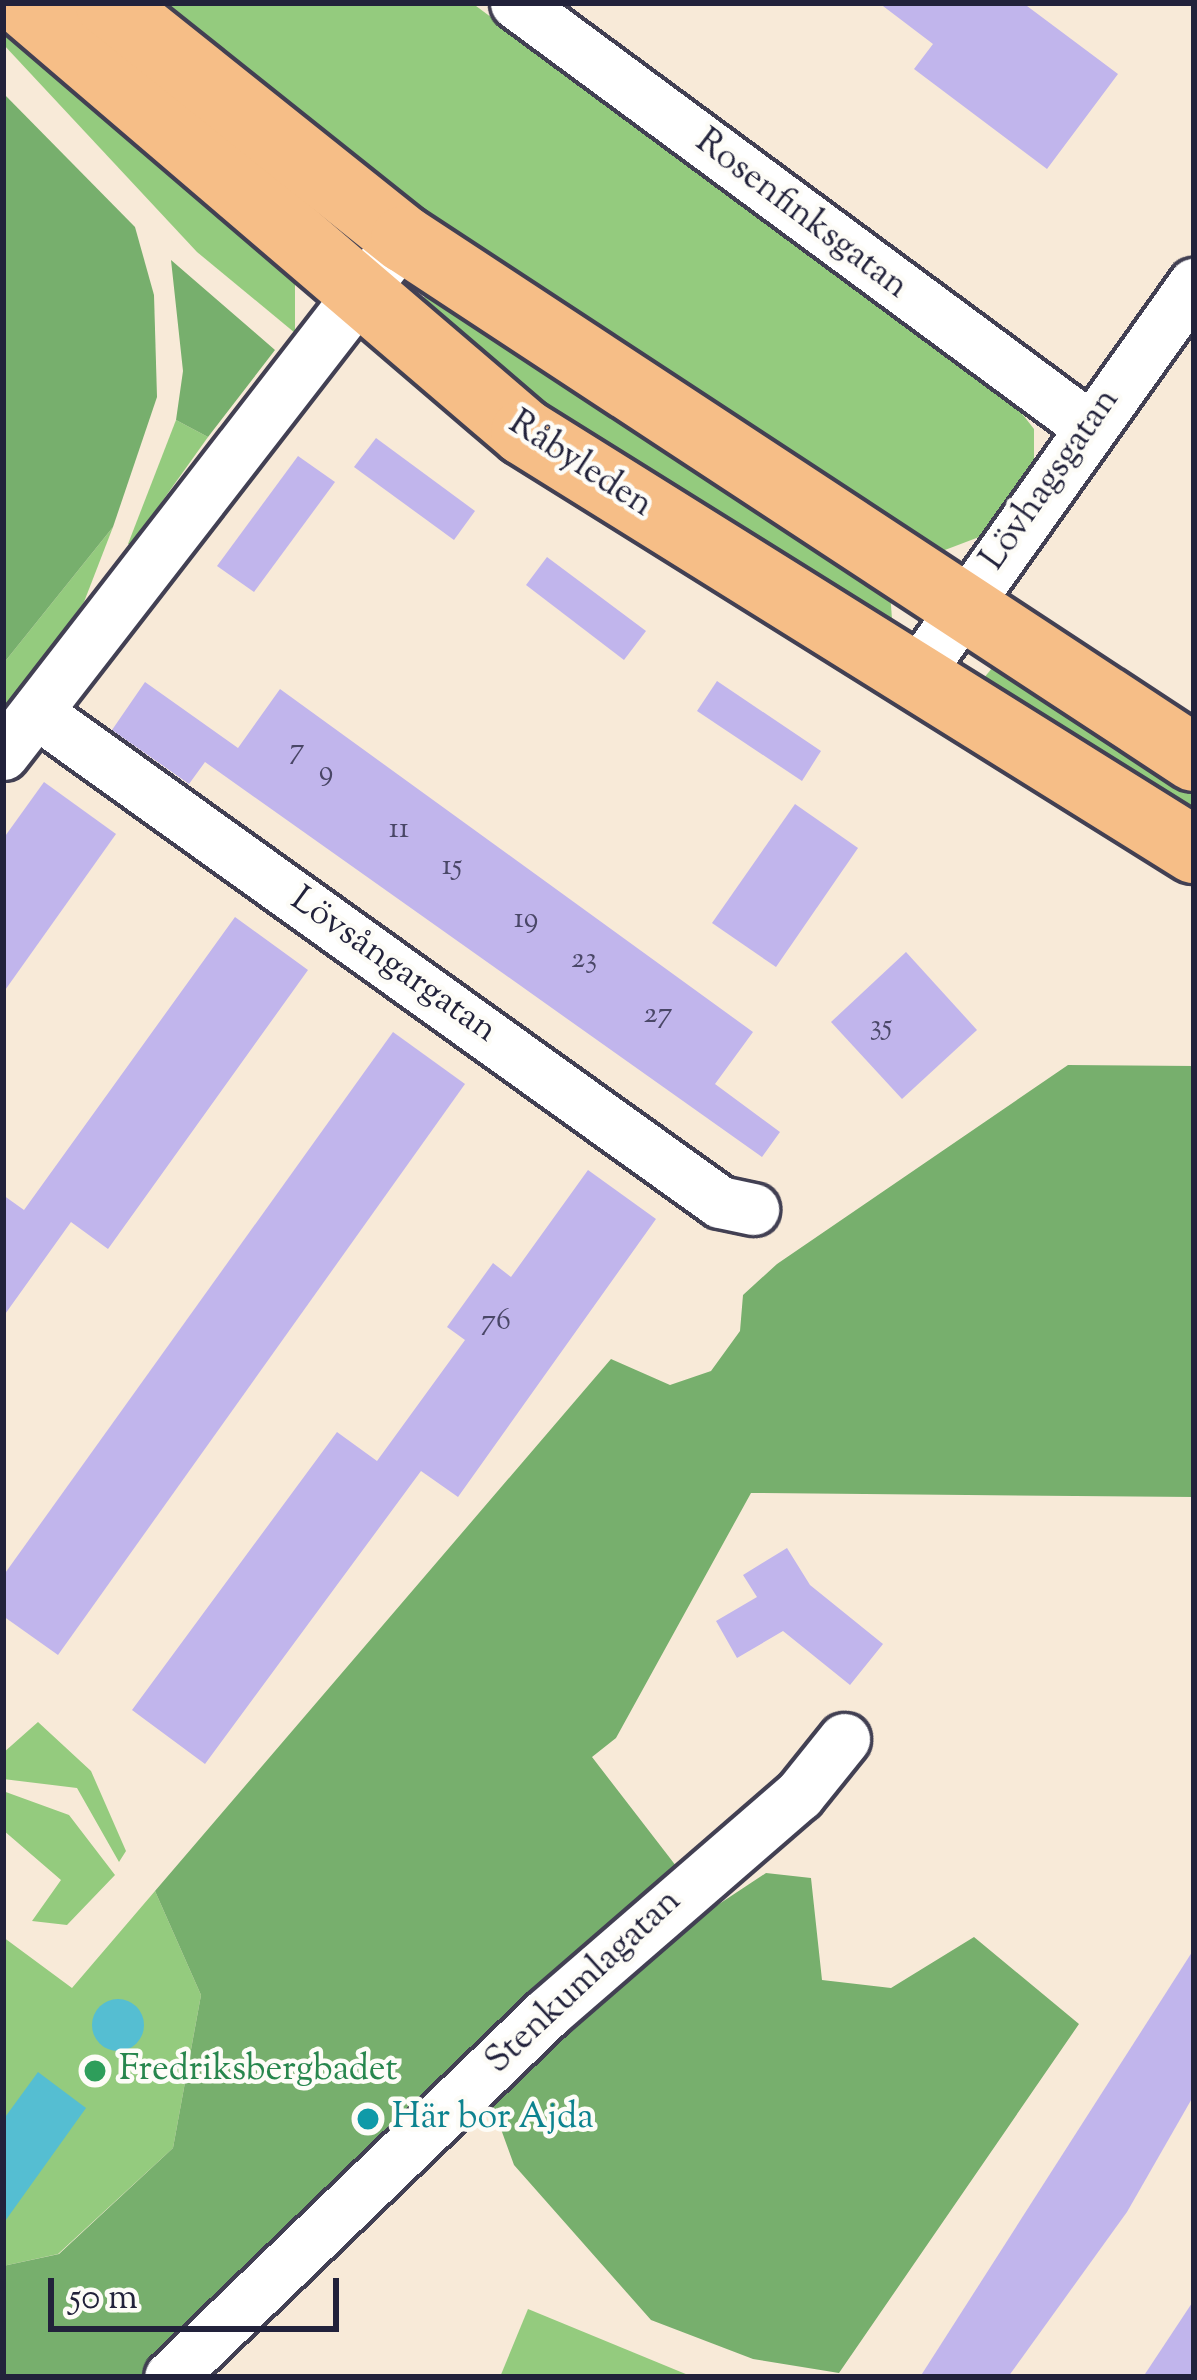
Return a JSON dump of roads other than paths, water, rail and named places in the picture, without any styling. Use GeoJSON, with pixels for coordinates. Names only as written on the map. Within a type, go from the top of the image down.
{"type":"FeatureCollection","features":[{"type":"Feature","properties":{"kind":"main road","name":"Råbyleden"},"geometry":{"type":"LineString","coordinates":[[23,3],[524,432],[913,679],[1194,850]]}},
{"type":"Feature","properties":{"kind":"main road"},"geometry":{"type":"LineString","coordinates":[[108,3],[404,239],[1194,758]]}},
{"type":"Feature","properties":{"kind":"street","name":"Rosenfinksgatan"},"geometry":{"type":"LineString","coordinates":[[516,3],[1088,425]]}},
{"type":"Feature","properties":{"kind":"street"},"geometry":{"type":"LineString","coordinates":[[3,754],[404,239]]}},
{"type":"Feature","properties":{"kind":"street","name":"Lövhagsgatan"},"geometry":{"type":"LineString","coordinates":[[913,679],[1088,425],[1194,284]]}},
{"type":"Feature","properties":{"kind":"street","name":"Lövsångargatan"},"geometry":{"type":"LineString","coordinates":[[36,712],[720,1202],[753,1209]]}},
{"type":"Feature","properties":{"kind":"street","name":"Stenkumlagatan"},"geometry":{"type":"LineString","coordinates":[[170,2377],[547,2013],[799,1795],[844,1739]]}},
{"type":"Feature","properties":{"kind":"water"},"geometry":{"type":"Polygon","coordinates":[[[118,1999],[136,2007],[144,2025],[136,2043],[118,2051],[100,2043],[92,2025],[100,2007],[118,1999]]]}},
{"type":"Feature","properties":{"kind":"water"},"geometry":{"type":"Polygon","coordinates":[[[38,2072],[86,2108],[3,2224],[3,2120],[38,2072]]]}},
{"type":"Feature","properties":{"kind":"place","name":"Fredriksbergbadet"},"geometry":{"type":"Point","coordinates":[95,2071]}},
{"type":"Feature","properties":{"kind":"place","name":"Här bor Ajda"},"geometry":{"type":"Point","coordinates":[368,2119]}}]}
